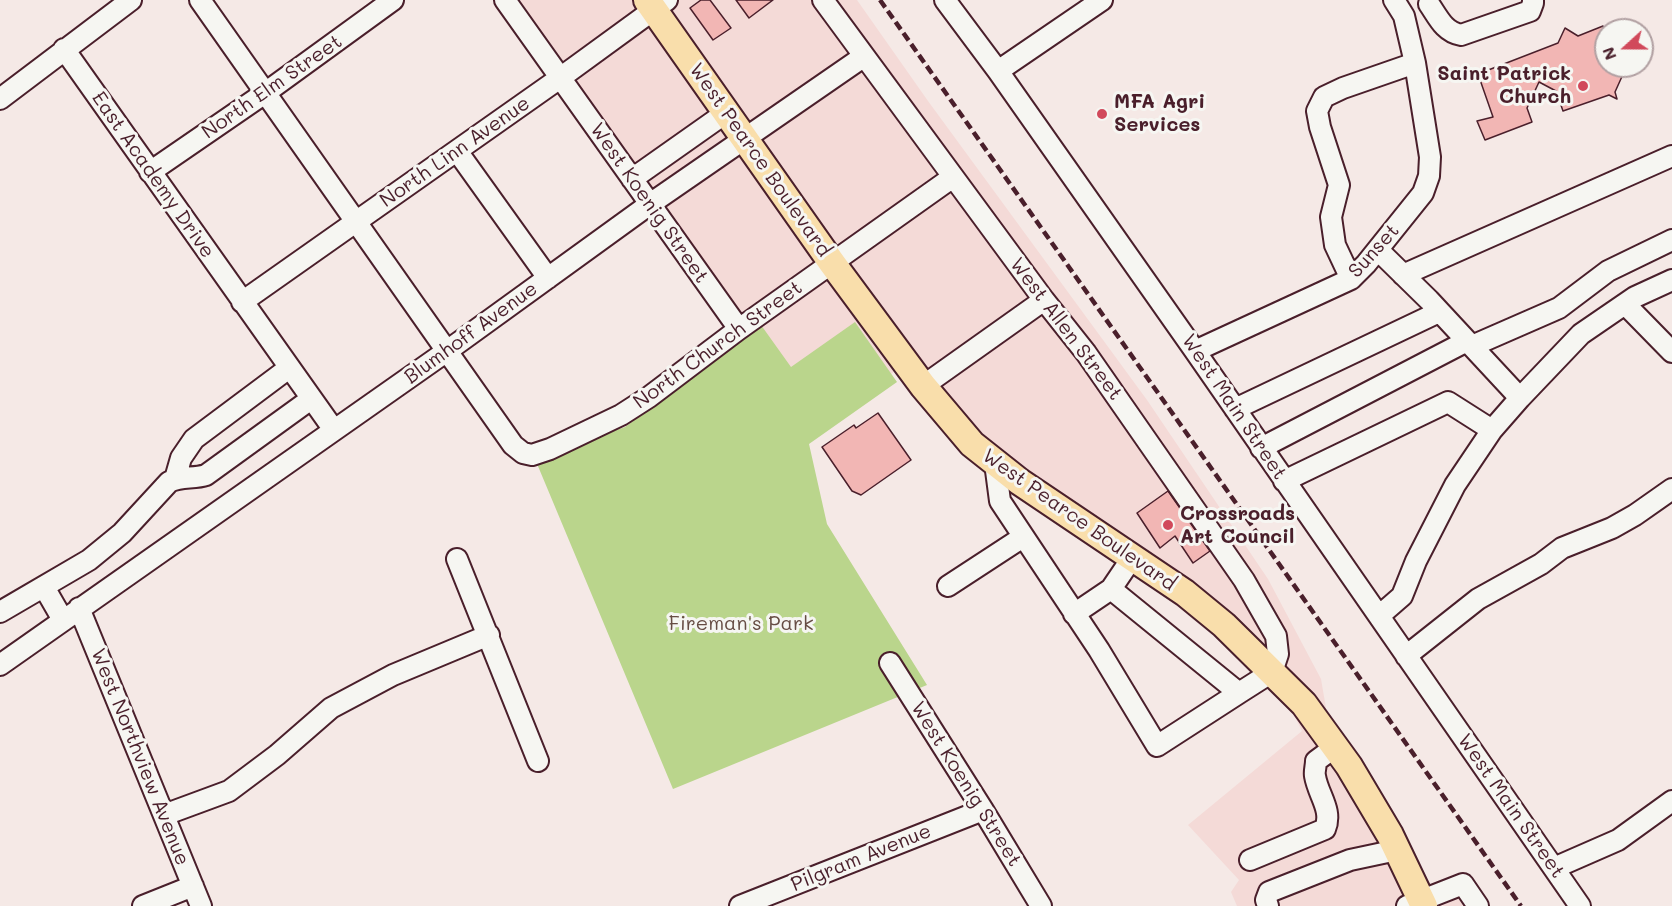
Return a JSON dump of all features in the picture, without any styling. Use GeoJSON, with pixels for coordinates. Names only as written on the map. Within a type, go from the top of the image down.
{"type":"FeatureCollection","features":[{"type":"Feature","properties":{"kind":"main road","name":"West Pearce Boulevard"},"geometry":{"type":"LineString","coordinates":[[656,3],[727,112],[832,263],[923,386],[972,444],[1020,482],[1185,594],[1304,704],[1349,766],[1397,850],[1417,904]]}},
{"type":"Feature","properties":{"kind":"street"},"geometry":{"type":"LineString","coordinates":[[0,99],[131,0]]}},
{"type":"Feature","properties":{"kind":"street"},"geometry":{"type":"LineString","coordinates":[[200,0],[447,351]]}},
{"type":"Feature","properties":{"kind":"street","name":"North Elm Street"},"geometry":{"type":"LineString","coordinates":[[150,172],[265,93],[393,0]]}},
{"type":"Feature","properties":{"kind":"street","name":"West Koenig Street"},"geometry":{"type":"LineString","coordinates":[[505,0],[738,329]]}},
{"type":"Feature","properties":{"kind":"street","name":"West Allen Street"},"geometry":{"type":"LineString","coordinates":[[823,0],[1044,300],[1086,353],[1244,580],[1276,636],[1278,654],[1272,672]]}},
{"type":"Feature","properties":{"kind":"street","name":"West Main Street"},"geometry":{"type":"LineString","coordinates":[[945,0],[998,71],[1195,351],[1580,906]]}},
{"type":"Feature","properties":{"kind":"street"},"geometry":{"type":"LineString","coordinates":[[998,71],[1102,0]]}},
{"type":"Feature","properties":{"kind":"street"},"geometry":{"type":"LineString","coordinates":[[1399,8],[1433,2],[1441,24],[1453,33],[1461,35],[1530,11],[1533,0]]}},
{"type":"Feature","properties":{"kind":"street","name":"North Linn Avenue"},"geometry":{"type":"LineString","coordinates":[[242,302],[560,78],[656,3]]}},
{"type":"Feature","properties":{"kind":"street","name":"Sunset"},"geometry":{"type":"LineString","coordinates":[[1195,351],[1351,279],[1366,264],[1423,193],[1429,176],[1430,157],[1415,63],[1399,8]]}},
{"type":"Feature","properties":{"kind":"street","name":"East Academy Drive"},"geometry":{"type":"LineString","coordinates":[[64,49],[334,430]]}},
{"type":"Feature","properties":{"kind":"street","name":"Blumhoff Avenue"},"geometry":{"type":"LineString","coordinates":[[0,665],[447,351],[650,204],[863,57]]}},
{"type":"Feature","properties":{"kind":"street"},"geometry":{"type":"LineString","coordinates":[[1351,279],[1335,245],[1331,217],[1339,185],[1317,111],[1324,97],[1415,63]]}},
{"type":"Feature","properties":{"kind":"street"},"geometry":{"type":"LineString","coordinates":[[632,179],[727,112]]}},
{"type":"Feature","properties":{"kind":"street"},"geometry":{"type":"LineString","coordinates":[[457,151],[548,278]]}},
{"type":"Feature","properties":{"kind":"street"},"geometry":{"type":"LineString","coordinates":[[1403,275],[1672,156]]}},
{"type":"Feature","properties":{"kind":"street","name":"North Church Street"},"geometry":{"type":"LineString","coordinates":[[447,351],[513,445],[523,453],[532,455],[550,449],[621,415],[649,397],[738,329],[953,177]]}},
{"type":"Feature","properties":{"kind":"street"},"geometry":{"type":"LineString","coordinates":[[1262,448],[1469,344],[1559,308],[1608,271],[1672,240]]}},
{"type":"Feature","properties":{"kind":"street"},"geometry":{"type":"LineString","coordinates":[[1378,249],[1520,398]]}},
{"type":"Feature","properties":{"kind":"street"},"geometry":{"type":"LineString","coordinates":[[1379,616],[1402,596],[1416,561],[1455,485],[1492,430],[1581,334],[1635,297],[1672,280]]}},
{"type":"Feature","properties":{"kind":"street"},"geometry":{"type":"LineString","coordinates":[[923,386],[1044,300]]}},
{"type":"Feature","properties":{"kind":"street"},"geometry":{"type":"LineString","coordinates":[[1625,304],[1672,352]]}},
{"type":"Feature","properties":{"kind":"street"},"geometry":{"type":"LineString","coordinates":[[1235,410],[1439,312]]}},
{"type":"Feature","properties":{"kind":"street"},"geometry":{"type":"LineString","coordinates":[[0,612],[89,560],[122,533],[162,488],[175,478],[182,458],[194,439],[289,368]]}},
{"type":"Feature","properties":{"kind":"street"},"geometry":{"type":"LineString","coordinates":[[175,478],[197,478],[206,475],[311,399]]}},
{"type":"Feature","properties":{"kind":"street"},"geometry":{"type":"LineString","coordinates":[[1284,481],[1448,402],[1492,430]]}},
{"type":"Feature","properties":{"kind":"street"},"geometry":{"type":"LineString","coordinates":[[995,463],[1000,501],[1099,650],[1157,746],[1272,672]]}},
{"type":"Feature","properties":{"kind":"street"},"geometry":{"type":"LineString","coordinates":[[1406,656],[1478,599],[1541,564],[1562,548],[1612,528],[1635,515],[1672,489]]}},
{"type":"Feature","properties":{"kind":"street"},"geometry":{"type":"LineString","coordinates":[[948,586],[1023,537]]}},
{"type":"Feature","properties":{"kind":"street"},"geometry":{"type":"LineString","coordinates":[[1074,614],[1111,589],[1132,558]]}},
{"type":"Feature","properties":{"kind":"street"},"geometry":{"type":"LineString","coordinates":[[457,559],[538,761]]}},
{"type":"Feature","properties":{"kind":"street","name":"West Northview Avenue"},"geometry":{"type":"LineString","coordinates":[[44,587],[71,614],[164,815],[201,906]]}},
{"type":"Feature","properties":{"kind":"street"},"geometry":{"type":"LineString","coordinates":[[1111,589],[1239,693]]}},
{"type":"Feature","properties":{"kind":"street"},"geometry":{"type":"LineString","coordinates":[[164,815],[229,791],[277,755],[331,708],[393,675],[489,634]]}},
{"type":"Feature","properties":{"kind":"street","name":"West Koenig Street"},"geometry":{"type":"LineString","coordinates":[[890,663],[1041,906]]}},
{"type":"Feature","properties":{"kind":"street"},"geometry":{"type":"LineString","coordinates":[[1250,860],[1325,829],[1328,822],[1326,808],[1314,775],[1316,761],[1335,747]]}},
{"type":"Feature","properties":{"kind":"street"},"geometry":{"type":"LineString","coordinates":[[1554,868],[1618,840],[1672,801]]}},
{"type":"Feature","properties":{"kind":"street","name":"Pilgram Avenue"},"geometry":{"type":"LineString","coordinates":[[740,906],[983,810]]}},
{"type":"Feature","properties":{"kind":"street"},"geometry":{"type":"LineString","coordinates":[[1268,906],[1266,900],[1269,892],[1350,860],[1397,850]]}},
{"type":"Feature","properties":{"kind":"street"},"geometry":{"type":"LineString","coordinates":[[1417,904],[1463,884],[1478,906]]}},
{"type":"Feature","properties":{"kind":"street"},"geometry":{"type":"LineString","coordinates":[[143,906],[193,886]]}},
{"type":"Feature","properties":{"kind":"shaded area"},"geometry":{"type":"Polygon","coordinates":[[[501,0],[857,0],[928,101],[1147,400],[1268,579],[1321,679],[1327,714],[1430,885],[1470,880],[1489,906],[1237,906],[1231,892],[1239,880],[1188,825],[1302,731],[1272,672],[1020,482],[906,363],[823,425],[744,325],[501,0]]]}},
{"type":"Feature","properties":{"kind":"green space","name":"Fireman's Park"},"geometry":{"type":"Polygon","coordinates":[[[855,322],[897,382],[809,444],[827,524],[927,685],[673,789],[535,459],[625,427],[761,325],[791,367],[855,322]]]}},
{"type":"Feature","properties":{"kind":"building"},"geometry":{"type":"Polygon","coordinates":[[[701,0],[710,0],[731,28],[713,40],[690,8],[701,0]]]}},
{"type":"Feature","properties":{"kind":"building"},"geometry":{"type":"Polygon","coordinates":[[[736,0],[773,0],[749,18],[736,0]]]}},
{"type":"Feature","properties":{"kind":"building","name":"Saint Patrick Church"},"geometry":{"type":"Polygon","coordinates":[[[1565,28],[1578,36],[1594,30],[1594,78],[1621,78],[1615,92],[1617,99],[1609,95],[1563,111],[1556,91],[1539,82],[1527,108],[1532,122],[1485,140],[1477,121],[1493,117],[1478,74],[1558,43],[1565,28]]]}},
{"type":"Feature","properties":{"kind":"building"},"geometry":{"type":"Polygon","coordinates":[[[878,413],[911,460],[861,495],[852,491],[822,447],[854,425],[856,428],[878,413]]]}},
{"type":"Feature","properties":{"kind":"building","name":"Crossroads Art Council"},"geometry":{"type":"Polygon","coordinates":[[[1168,491],[1210,551],[1193,563],[1175,536],[1160,548],[1137,513],[1168,491]]]}},
{"type":"Feature","properties":{"kind":"railway"},"geometry":{"type":"LineString","coordinates":[[880,0],[1521,906]]}},
{"type":"Feature","properties":{"kind":"place","name":"Saint Patrick Church"},"geometry":{"type":"Point","coordinates":[1583,86]}},
{"type":"Feature","properties":{"kind":"place","name":"MFA Agri Services"},"geometry":{"type":"Point","coordinates":[1102,114]}},
{"type":"Feature","properties":{"kind":"place","name":"Crossroads Art Council"},"geometry":{"type":"Point","coordinates":[1168,525]}}]}
